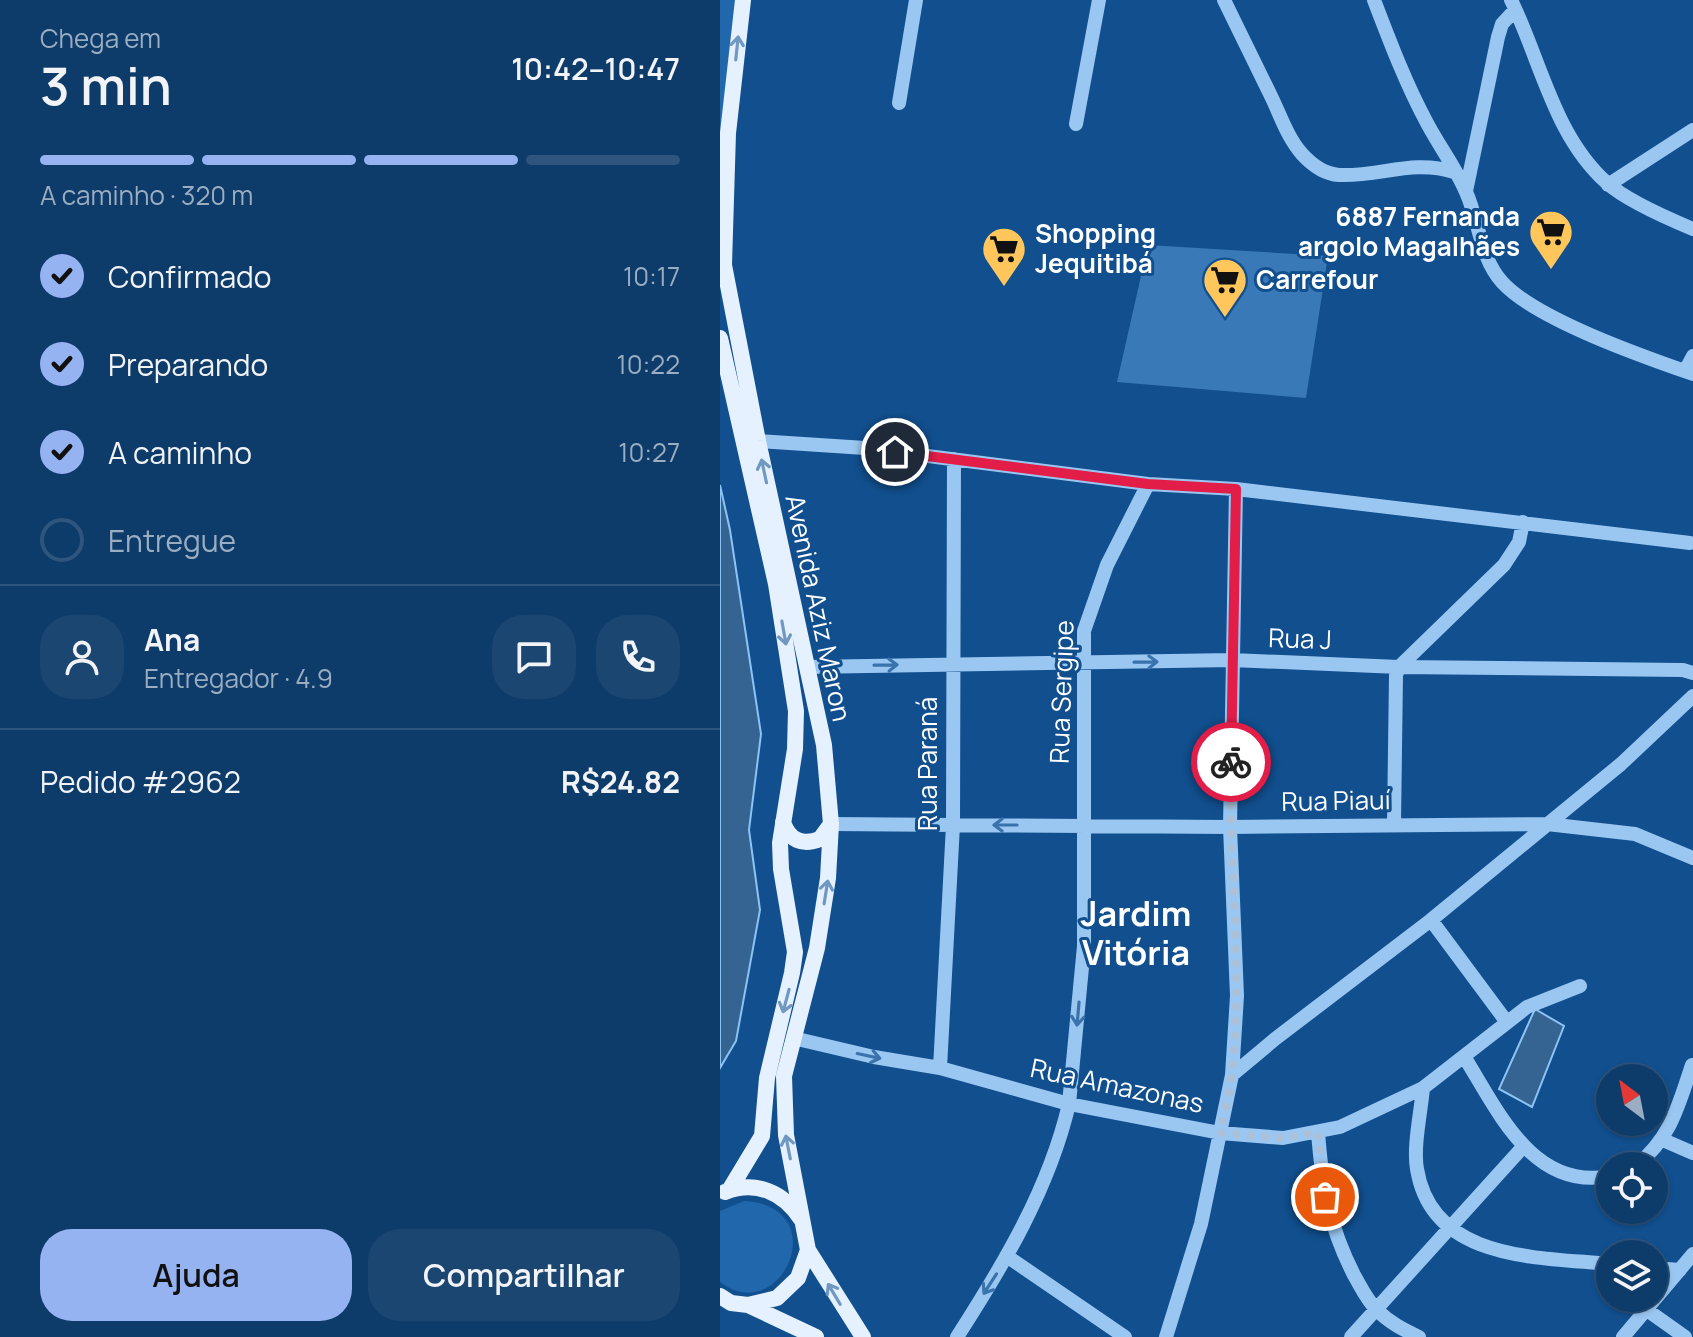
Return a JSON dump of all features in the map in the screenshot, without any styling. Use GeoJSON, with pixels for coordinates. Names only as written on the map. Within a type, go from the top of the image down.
{"type":"FeatureCollection","features":[{"type":"Feature","properties":{"kind":"main road","name":"Avenida Aziz Maron"},"geometry":{"type":"LineString","coordinates":[[743,0],[724,138],[730,143],[724,265],[758,441],[824,745],[831,824],[828,878],[817,948],[784,1076],[786,1135],[808,1250]]}},
{"type":"Feature","properties":{"kind":"main road","name":"Avenida Aziz Maron"},"geometry":{"type":"LineString","coordinates":[[720,338],[776,584],[796,711],[795,749],[783,822],[781,869],[795,952],[792,973],[770,1064],[762,1136],[723,1192]]}},
{"type":"Feature","properties":{"kind":"main road"},"geometry":{"type":"LineString","coordinates":[[783,822],[792,838],[801,842],[820,839],[831,824]]}},
{"type":"Feature","properties":{"kind":"main road"},"geometry":{"type":"LineString","coordinates":[[723,1192],[752,1187],[774,1192],[792,1205],[804,1223]]}},
{"type":"Feature","properties":{"kind":"main road"},"geometry":{"type":"LineString","coordinates":[[730,1302],[777,1298],[798,1278],[808,1250]]}},
{"type":"Feature","properties":{"kind":"main road"},"geometry":{"type":"LineString","coordinates":[[808,1250],[863,1337]]}},
{"type":"Feature","properties":{"kind":"main road"},"geometry":{"type":"LineString","coordinates":[[730,1302],[816,1337]]}},
{"type":"Feature","properties":{"kind":"street"},"geometry":{"type":"LineString","coordinates":[[899,103],[916,0]]}},
{"type":"Feature","properties":{"kind":"street"},"geometry":{"type":"LineString","coordinates":[[1076,124],[1099,0]]}},
{"type":"Feature","properties":{"kind":"street"},"geometry":{"type":"LineString","coordinates":[[1224,0],[1281,120],[1310,162],[1336,175],[1409,166],[1435,166],[1454,172]]}},
{"type":"Feature","properties":{"kind":"street"},"geometry":{"type":"LineString","coordinates":[[1374,0],[1426,122],[1466,191],[1489,260],[1502,282],[1529,303],[1567,324],[1689,373],[1693,356]]}},
{"type":"Feature","properties":{"kind":"street"},"geometry":{"type":"LineString","coordinates":[[1466,191],[1498,37],[1513,5]]}},
{"type":"Feature","properties":{"kind":"street"},"geometry":{"type":"LineString","coordinates":[[1513,5],[1562,122],[1582,156],[1608,185],[1693,229]]}},
{"type":"Feature","properties":{"kind":"street"},"geometry":{"type":"LineString","coordinates":[[1608,185],[1693,130]]}},
{"type":"Feature","properties":{"kind":"street"},"geometry":{"type":"LineString","coordinates":[[758,441],[865,448],[1148,484],[1236,489],[1690,543]]}},
{"type":"Feature","properties":{"kind":"street","name":"Rua Paraná"},"geometry":{"type":"LineString","coordinates":[[940,1068],[953,825],[954,459]]}},
{"type":"Feature","properties":{"kind":"street","name":"Rua Sergipe"},"geometry":{"type":"LineString","coordinates":[[957,1337],[1008,1257],[1045,1180],[1069,1104],[1084,946],[1084,631],[1092,603],[1120,537],[1148,484]]}},
{"type":"Feature","properties":{"kind":"street"},"geometry":{"type":"LineString","coordinates":[[1166,1337],[1201,1224],[1232,1075],[1237,996],[1230,827],[1236,489]]}},
{"type":"Feature","properties":{"kind":"street"},"geometry":{"type":"LineString","coordinates":[[1394,824],[1396,675],[1399,667],[1504,565],[1519,542],[1523,522]]}},
{"type":"Feature","properties":{"kind":"street","name":"Rua J"},"geometry":{"type":"LineString","coordinates":[[808,667],[1232,660],[1399,667],[1683,670],[1693,673]]}},
{"type":"Feature","properties":{"kind":"street"},"geometry":{"type":"LineString","coordinates":[[1232,1075],[1431,920],[1621,764],[1693,696]]}},
{"type":"Feature","properties":{"kind":"street","name":"Rua Piauí"},"geometry":{"type":"LineString","coordinates":[[831,824],[1230,827],[1547,824],[1635,834],[1693,858]]}},
{"type":"Feature","properties":{"kind":"street"},"geometry":{"type":"LineString","coordinates":[[1431,920],[1506,1021]]}},
{"type":"Feature","properties":{"kind":"street","name":"Rua Amazonas"},"geometry":{"type":"LineString","coordinates":[[793,1038],[874,1057],[940,1068],[1069,1104],[1220,1133],[1283,1138],[1340,1127],[1423,1088],[1527,1007],[1580,986]]}},
{"type":"Feature","properties":{"kind":"street"},"geometry":{"type":"LineString","coordinates":[[1465,1058],[1506,1126],[1523,1147],[1560,1171],[1582,1177],[1596,1176]]}},
{"type":"Feature","properties":{"kind":"street"},"geometry":{"type":"LineString","coordinates":[[1651,1152],[1663,1140],[1675,1115],[1692,1065]]}},
{"type":"Feature","properties":{"kind":"street"},"geometry":{"type":"LineString","coordinates":[[1423,1088],[1416,1167],[1425,1194],[1450,1230],[1465,1240],[1505,1252],[1596,1262]]}},
{"type":"Feature","properties":{"kind":"street"},"geometry":{"type":"LineString","coordinates":[[1318,1132],[1328,1213],[1340,1247],[1376,1310],[1393,1324],[1419,1337]]}},
{"type":"Feature","properties":{"kind":"street"},"geometry":{"type":"LineString","coordinates":[[1663,1140],[1693,1153]]}},
{"type":"Feature","properties":{"kind":"street"},"geometry":{"type":"LineString","coordinates":[[1351,1337],[1523,1147]]}},
{"type":"Feature","properties":{"kind":"street"},"geometry":{"type":"LineString","coordinates":[[1668,1285],[1693,1254]]}},
{"type":"Feature","properties":{"kind":"street"},"geometry":{"type":"LineString","coordinates":[[1008,1257],[1125,1337]]}},
{"type":"Feature","properties":{"kind":"street"},"geometry":{"type":"LineString","coordinates":[[1668,1269],[1680,1270]]}},
{"type":"Feature","properties":{"kind":"street"},"geometry":{"type":"LineString","coordinates":[[1623,1337],[1645,1312]]}},
{"type":"Feature","properties":{"kind":"street"},"geometry":{"type":"LineString","coordinates":[[1650,1312],[1685,1337]]}},
{"type":"Feature","properties":{"kind":"shaded area"},"geometry":{"type":"Polygon","coordinates":[[[720,0],[738,0],[720,134],[720,0]]]}},
{"type":"Feature","properties":{"kind":"shaded area"},"geometry":{"type":"Polygon","coordinates":[[[720,485],[730,530],[761,734],[749,830],[760,910],[736,1041],[720,1068],[720,485]]]}},
{"type":"Feature","properties":{"kind":"shaded area"},"geometry":{"type":"Polygon","coordinates":[[[1535,1009],[1564,1026],[1532,1107],[1499,1089],[1535,1009]]]}},
{"type":"Feature","properties":{"kind":"shaded area"},"geometry":{"type":"Polygon","coordinates":[[[744,1201],[772,1208],[788,1222],[793,1241],[789,1261],[779,1278],[762,1290],[742,1292],[720,1282],[720,1211],[744,1201]]]}},
{"type":"Feature","properties":{"kind":"building","name":"Carrefour"},"geometry":{"type":"Polygon","coordinates":[[[1148,245],[1328,256],[1306,398],[1117,382],[1148,245]]]}},
{"type":"Feature","properties":{"kind":"way so far"},"geometry":{"type":"LineString","coordinates":[[1231,762],[1230,827],[1237,996],[1232,1075],[1220,1133],[1283,1138],[1318,1132],[1325,1197]]}},
{"type":"Feature","properties":{"kind":"place","name":"6887 Fernanda argolo Magalhães"},"geometry":{"type":"Point","coordinates":[1551,271]}},
{"type":"Feature","properties":{"kind":"place","name":"Shopping Jequitibá"},"geometry":{"type":"Point","coordinates":[1004,288]}},
{"type":"Feature","properties":{"kind":"place","name":"Carrefour"},"geometry":{"type":"Point","coordinates":[1225,319]}},
{"type":"Feature","properties":{"kind":"district","name":"Jardim Vitória"},"geometry":{"type":"Point","coordinates":[1136,934]}},
{"type":"Feature","properties":{"kind":"route"},"geometry":{"type":"LineString","coordinates":[[895,452],[1148,484],[1236,489],[1231,762]]}}]}
